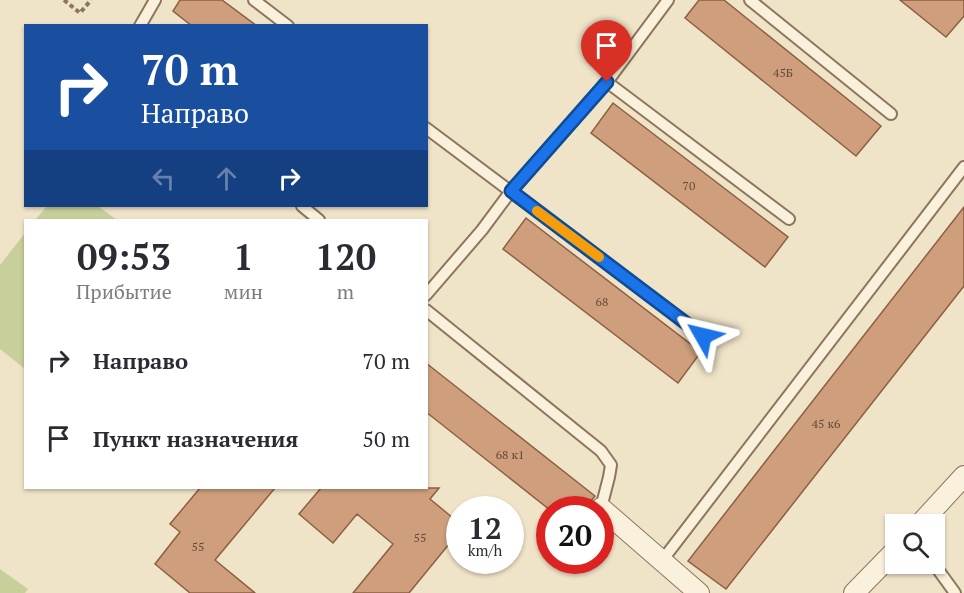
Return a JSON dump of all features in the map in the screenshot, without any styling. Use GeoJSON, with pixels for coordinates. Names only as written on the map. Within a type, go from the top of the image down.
{"type":"FeatureCollection","features":[{"type":"Feature","properties":{"kind":"street"},"geometry":{"type":"LineString","coordinates":[[929,514],[964,476]]}},
{"type":"Feature","properties":{"kind":"street"},"geometry":{"type":"LineString","coordinates":[[614,520],[699,593]]}},
{"type":"Feature","properties":{"kind":"street"},"geometry":{"type":"LineString","coordinates":[[854,593],[885,561]]}},
{"type":"Feature","properties":{"kind":"lane"},"geometry":{"type":"LineString","coordinates":[[141,24],[155,0]]}},
{"type":"Feature","properties":{"kind":"lane"},"geometry":{"type":"LineString","coordinates":[[254,0],[285,24]]}},
{"type":"Feature","properties":{"kind":"lane"},"geometry":{"type":"LineString","coordinates":[[428,293],[482,230],[511,191],[607,82],[668,0]]}},
{"type":"Feature","properties":{"kind":"lane"},"geometry":{"type":"LineString","coordinates":[[750,0],[891,114]]}},
{"type":"Feature","properties":{"kind":"lane"},"geometry":{"type":"LineString","coordinates":[[607,82],[789,219]]}},
{"type":"Feature","properties":{"kind":"lane"},"geometry":{"type":"LineString","coordinates":[[428,129],[703,336]]}},
{"type":"Feature","properties":{"kind":"lane"},"geometry":{"type":"LineString","coordinates":[[661,562],[964,167]]}},
{"type":"Feature","properties":{"kind":"lane"},"geometry":{"type":"LineString","coordinates":[[303,207],[318,219]]}},
{"type":"Feature","properties":{"kind":"lane"},"geometry":{"type":"LineString","coordinates":[[428,312],[602,451],[611,465],[603,496]]}},
{"type":"Feature","properties":{"kind":"lane"},"geometry":{"type":"LineString","coordinates":[[941,574],[955,593]]}},
{"type":"Feature","properties":{"kind":"path"},"geometry":{"type":"LineString","coordinates":[[64,0],[80,13],[91,0]]}},
{"type":"Feature","properties":{"kind":"green space"},"geometry":{"type":"Polygon","coordinates":[[[46,207],[99,207],[116,219],[36,219],[46,207]]]}},
{"type":"Feature","properties":{"kind":"green space"},"geometry":{"type":"Polygon","coordinates":[[[24,234],[24,368],[0,349],[0,265],[24,234]]]}},
{"type":"Feature","properties":{"kind":"green space"},"geometry":{"type":"Polygon","coordinates":[[[0,569],[28,589],[25,593],[0,593],[0,569]]]}},
{"type":"Feature","properties":{"kind":"building"},"geometry":{"type":"Polygon","coordinates":[[[180,0],[222,0],[254,24],[189,24],[173,11],[180,0]]]}},
{"type":"Feature","properties":{"kind":"building"},"geometry":{"type":"Polygon","coordinates":[[[699,0],[724,0],[881,126],[856,156],[685,18],[699,0]]]}},
{"type":"Feature","properties":{"kind":"building"},"geometry":{"type":"Polygon","coordinates":[[[900,0],[964,0],[964,16],[946,37],[900,0]]]}},
{"type":"Feature","properties":{"kind":"building"},"geometry":{"type":"Polygon","coordinates":[[[613,103],[788,237],[765,267],[591,133],[613,103]]]}},
{"type":"Feature","properties":{"kind":"building"},"geometry":{"type":"Polygon","coordinates":[[[964,207],[964,286],[726,589],[688,561],[964,207]]]}},
{"type":"Feature","properties":{"kind":"building"},"geometry":{"type":"Polygon","coordinates":[[[526,218],[701,352],[678,383],[503,249],[526,218]]]}},
{"type":"Feature","properties":{"kind":"building"},"geometry":{"type":"Polygon","coordinates":[[[428,365],[595,496],[536,496],[536,499],[428,414],[428,365]]]}},
{"type":"Feature","properties":{"kind":"building"},"geometry":{"type":"Polygon","coordinates":[[[439,488],[430,499],[446,512],[446,548],[409,593],[353,593],[393,544],[357,514],[333,543],[299,514],[320,489],[439,488]]]}},
{"type":"Feature","properties":{"kind":"building"},"geometry":{"type":"Polygon","coordinates":[[[199,489],[274,489],[215,560],[255,593],[190,593],[155,564],[180,532],[170,524],[199,489]]]}},
{"type":"Feature","properties":{"kind":"slow traffic"},"geometry":{"type":"LineString","coordinates":[[537,211],[599,257]]}},
{"type":"Feature","properties":{"kind":"route"},"geometry":{"type":"LineString","coordinates":[[607,82],[511,191],[703,336]]}}]}
